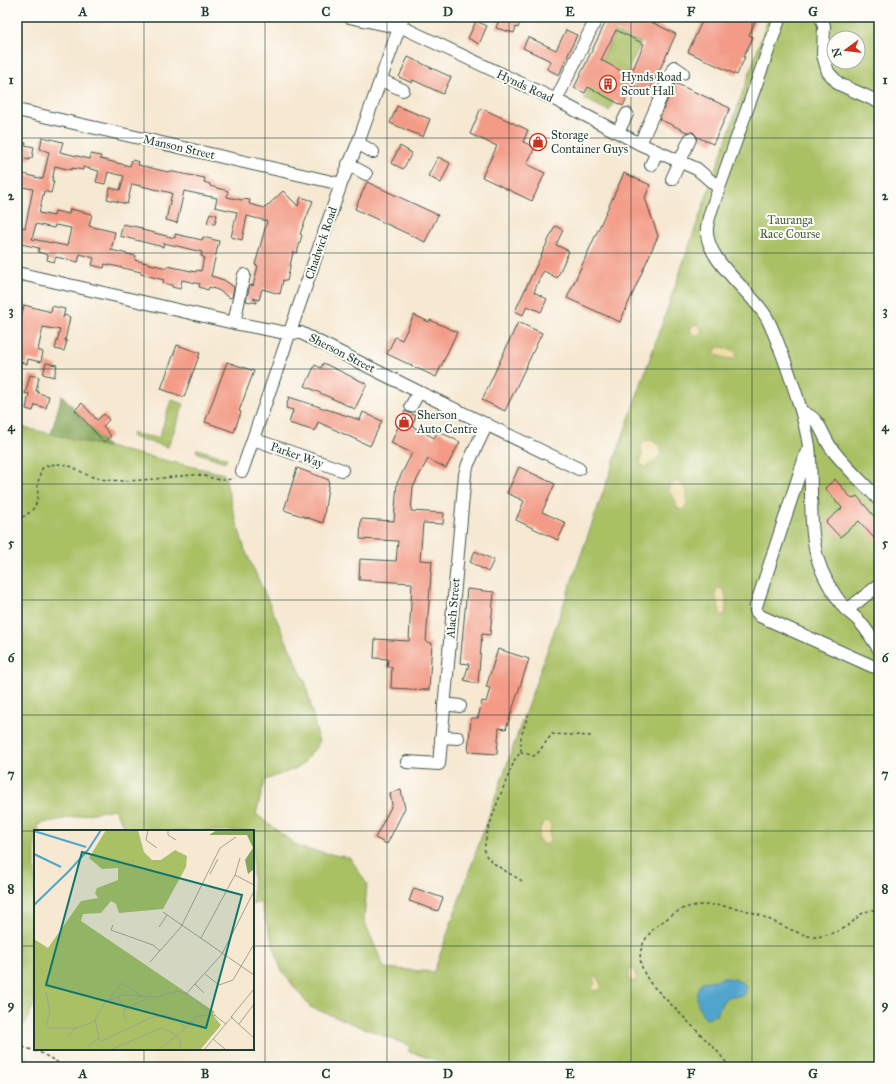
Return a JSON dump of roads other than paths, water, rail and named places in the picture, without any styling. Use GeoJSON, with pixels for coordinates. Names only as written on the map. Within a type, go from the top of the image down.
{"type":"FeatureCollection","features":[{"type":"Feature","properties":{"kind":"street","name":"Hynds Road"},"geometry":{"type":"LineString","coordinates":[[349,17],[402,22],[406,29],[556,100],[640,144],[697,169],[719,188]]}},
{"type":"Feature","properties":{"kind":"street"},"geometry":{"type":"LineString","coordinates":[[556,100],[597,17]]}},
{"type":"Feature","properties":{"kind":"street"},"geometry":{"type":"LineString","coordinates":[[780,17],[708,220],[707,235],[709,244],[719,260],[760,307],[767,318],[787,368],[802,412],[808,445],[812,517],[818,557],[828,583],[847,610],[858,620],[879,649]]}},
{"type":"Feature","properties":{"kind":"street"},"geometry":{"type":"LineString","coordinates":[[821,17],[824,26],[823,55],[828,72],[839,84],[879,102]]}},
{"type":"Feature","properties":{"kind":"street","name":"Chadwick Road"},"geometry":{"type":"LineString","coordinates":[[242,471],[291,333],[348,164],[358,143],[402,22]]}},
{"type":"Feature","properties":{"kind":"street"},"geometry":{"type":"LineString","coordinates":[[640,144],[674,68],[683,72]]}},
{"type":"Feature","properties":{"kind":"street"},"geometry":{"type":"LineString","coordinates":[[381,80],[403,90]]}},
{"type":"Feature","properties":{"kind":"street","name":"Manson Street"},"geometry":{"type":"LineString","coordinates":[[17,110],[341,184]]}},
{"type":"Feature","properties":{"kind":"street"},"geometry":{"type":"LineString","coordinates":[[618,132],[626,114]]}},
{"type":"Feature","properties":{"kind":"street"},"geometry":{"type":"LineString","coordinates":[[672,179],[690,139]]}},
{"type":"Feature","properties":{"kind":"street"},"geometry":{"type":"LineString","coordinates":[[358,143],[373,152]]}},
{"type":"Feature","properties":{"kind":"street"},"geometry":{"type":"LineString","coordinates":[[651,165],[657,152]]}},
{"type":"Feature","properties":{"kind":"street"},"geometry":{"type":"LineString","coordinates":[[348,164],[366,174]]}},
{"type":"Feature","properties":{"kind":"street","name":"Sherson Street"},"geometry":{"type":"LineString","coordinates":[[17,273],[234,323],[281,332],[301,333],[579,469]]}},
{"type":"Feature","properties":{"kind":"street"},"geometry":{"type":"LineString","coordinates":[[234,323],[244,275]]}},
{"type":"Feature","properties":{"kind":"street"},"geometry":{"type":"LineString","coordinates":[[411,406],[419,392]]}},
{"type":"Feature","properties":{"kind":"street"},"geometry":{"type":"LineString","coordinates":[[802,412],[812,416],[820,426],[832,449],[879,500]]}},
{"type":"Feature","properties":{"kind":"street","name":"Alach Street"},"geometry":{"type":"LineString","coordinates":[[407,762],[439,764],[465,474],[468,464],[487,424]]}},
{"type":"Feature","properties":{"kind":"street","name":"Parker Way"},"geometry":{"type":"LineString","coordinates":[[252,440],[342,470]]}},
{"type":"Feature","properties":{"kind":"street"},"geometry":{"type":"LineString","coordinates":[[808,445],[756,606],[756,611],[760,616],[879,668]]}},
{"type":"Feature","properties":{"kind":"street"},"geometry":{"type":"LineString","coordinates":[[847,610],[879,585]]}},
{"type":"Feature","properties":{"kind":"street"},"geometry":{"type":"LineString","coordinates":[[444,704],[460,706]]}},
{"type":"Feature","properties":{"kind":"street"},"geometry":{"type":"LineString","coordinates":[[441,737],[458,738]]}},
{"type":"Feature","properties":{"kind":"water"},"geometry":{"type":"Polygon","coordinates":[[[722,978],[738,980],[746,986],[746,993],[741,996],[727,998],[722,1003],[717,1015],[706,1018],[698,1005],[697,995],[699,986],[702,982],[722,978]]]}},
{"type":"Feature","properties":{"kind":"waterway"},"geometry":{"type":"LineString","coordinates":[[17,1062],[27,1067]]}},
{"type":"Feature","properties":{"kind":"place","name":"Hynds Road Scout Hall"},"geometry":{"type":"Point","coordinates":[608,84]}},
{"type":"Feature","properties":{"kind":"place","name":"Storage Container Guys"},"geometry":{"type":"Point","coordinates":[538,142]}},
{"type":"Feature","properties":{"kind":"place","name":"Sherson Auto Centre"},"geometry":{"type":"Point","coordinates":[404,422]}},
{"type":"Feature","properties":{"kind":"park label","name":"Tauranga Race Course"},"geometry":{"type":"Point","coordinates":[790,227]}}]}
